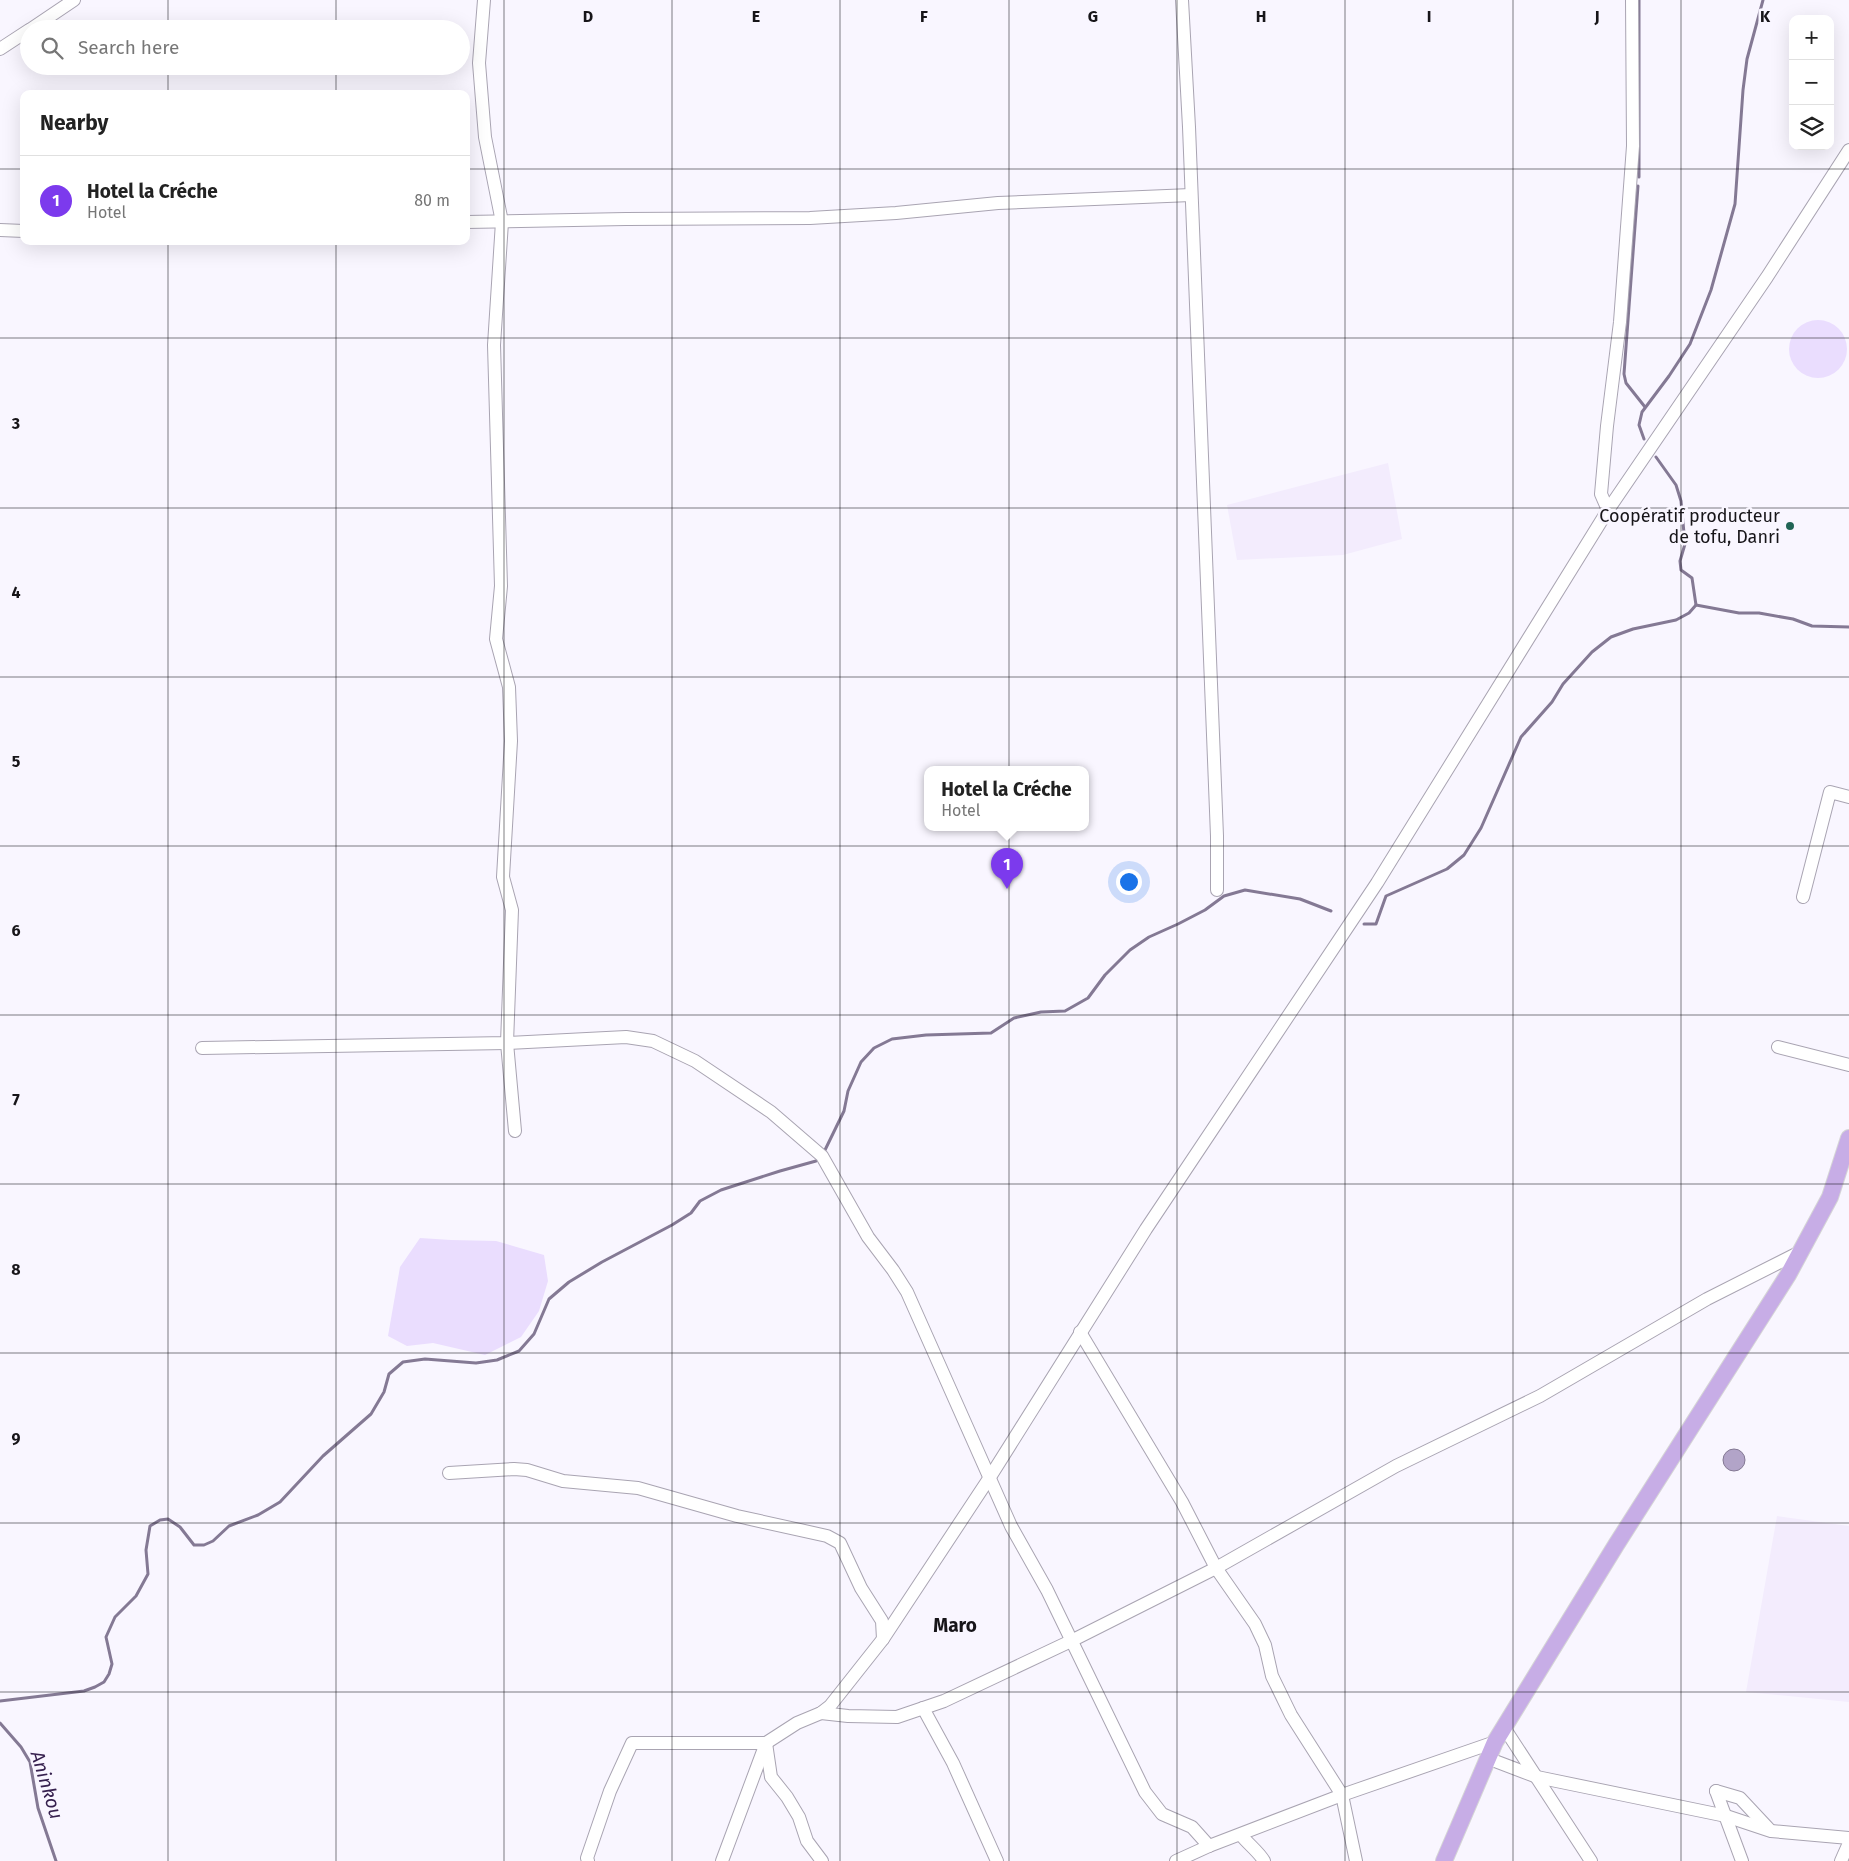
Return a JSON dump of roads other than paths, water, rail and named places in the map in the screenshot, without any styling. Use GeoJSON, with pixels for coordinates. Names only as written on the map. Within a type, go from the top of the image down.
{"type":"FeatureCollection","features":[{"type":"Feature","properties":{"kind":"main road"},"geometry":{"type":"LineString","coordinates":[[1444,1861],[1487,1758],[1610,1553],[1788,1275],[1830,1197],[1849,1138]]}},
{"type":"Feature","properties":{"kind":"street"},"geometry":{"type":"LineString","coordinates":[[45,20],[74,0]]}},
{"type":"Feature","properties":{"kind":"street"},"geometry":{"type":"LineString","coordinates":[[484,0],[479,63],[484,137],[502,222],[494,345],[501,586],[496,639],[509,687],[511,741],[502,877],[512,910],[507,1043],[515,1131]]}},
{"type":"Feature","properties":{"kind":"street"},"geometry":{"type":"LineString","coordinates":[[1182,0],[1218,890]]}},
{"type":"Feature","properties":{"kind":"street"},"geometry":{"type":"LineString","coordinates":[[1608,510],[1601,494],[1607,426],[1620,322],[1634,146],[1632,0]]}},
{"type":"Feature","properties":{"kind":"street"},"geometry":{"type":"LineString","coordinates":[[0,49],[20,36]]}},
{"type":"Feature","properties":{"kind":"street"},"geometry":{"type":"LineString","coordinates":[[588,1861],[587,1858],[610,1791],[632,1743],[766,1743],[797,1724],[821,1713],[830,1706],[883,1639],[990,1477],[1080,1332],[1200,1147],[1377,883],[1608,510],[1762,285],[1849,150]]}},
{"type":"Feature","properties":{"kind":"street"},"geometry":{"type":"LineString","coordinates":[[470,222],[810,218],[896,213],[998,202],[1191,195]]}},
{"type":"Feature","properties":{"kind":"street"},"geometry":{"type":"LineString","coordinates":[[0,230],[20,230]]}},
{"type":"Feature","properties":{"kind":"street"},"geometry":{"type":"LineString","coordinates":[[1803,897],[1830,792],[1849,797]]}},
{"type":"Feature","properties":{"kind":"street"},"geometry":{"type":"LineString","coordinates":[[202,1048],[507,1043],[626,1038],[653,1041],[695,1061],[771,1112],[822,1156],[868,1237],[907,1292],[1011,1526],[1047,1590],[1145,1792],[1162,1814],[1192,1827],[1209,1846]]}},
{"type":"Feature","properties":{"kind":"street"},"geometry":{"type":"LineString","coordinates":[[1778,1047],[1849,1065]]}},
{"type":"Feature","properties":{"kind":"street"},"geometry":{"type":"LineString","coordinates":[[821,1713],[897,1717],[944,1701],[1071,1641],[1216,1568],[1396,1466],[1540,1396],[1707,1299],[1800,1252]]}},
{"type":"Feature","properties":{"kind":"street"},"geometry":{"type":"LineString","coordinates":[[1080,1332],[1182,1502],[1216,1568],[1255,1624],[1265,1645],[1272,1676],[1290,1715],[1342,1795],[1356,1861]]}},
{"type":"Feature","properties":{"kind":"street"},"geometry":{"type":"LineString","coordinates":[[449,1473],[527,1470],[562,1481],[638,1488],[737,1516],[828,1536],[840,1543],[861,1588],[882,1621],[883,1639]]}},
{"type":"Feature","properties":{"kind":"street"},"geometry":{"type":"LineString","coordinates":[[923,1708],[954,1763],[997,1861]]}},
{"type":"Feature","properties":{"kind":"street"},"geometry":{"type":"LineString","coordinates":[[1176,1861],[1209,1846],[1500,1736],[1537,1776],[1591,1861]]}},
{"type":"Feature","properties":{"kind":"street"},"geometry":{"type":"LineString","coordinates":[[722,1861],[766,1743]]}},
{"type":"Feature","properties":{"kind":"street"},"geometry":{"type":"LineString","coordinates":[[766,1743],[771,1777],[787,1796],[799,1818],[807,1842],[822,1861]]}},
{"type":"Feature","properties":{"kind":"street"},"geometry":{"type":"LineString","coordinates":[[1487,1758],[1537,1776],[1726,1816],[1771,1831],[1849,1838]]}},
{"type":"Feature","properties":{"kind":"street"},"geometry":{"type":"LineString","coordinates":[[1742,1861],[1716,1791],[1740,1798],[1771,1831]]}},
{"type":"Feature","properties":{"kind":"street"},"geometry":{"type":"LineString","coordinates":[[1241,1835],[1261,1855],[1264,1861]]}},
{"type":"Feature","properties":{"kind":"street"},"geometry":{"type":"LineString","coordinates":[[1841,1861],[1849,1844]]}},
{"type":"Feature","properties":{"kind":"waterway"},"geometry":{"type":"LineString","coordinates":[[1639,0],[1639,177]]}},
{"type":"Feature","properties":{"kind":"waterway"},"geometry":{"type":"LineString","coordinates":[[1644,439],[1639,425],[1642,412],[1690,344],[1711,290],[1735,204],[1747,59],[1763,0]]}},
{"type":"Feature","properties":{"kind":"waterway"},"geometry":{"type":"LineString","coordinates":[[1638,186],[1624,374],[1626,383],[1645,407]]}},
{"type":"Feature","properties":{"kind":"waterway"},"geometry":{"type":"LineString","coordinates":[[1656,457],[1676,485],[1681,501],[1685,544],[1680,561],[1681,570],[1692,578],[1696,605]]}},
{"type":"Feature","properties":{"kind":"waterway"},"geometry":{"type":"LineString","coordinates":[[1364,924],[1376,924],[1386,896],[1447,869],[1464,855],[1481,828],[1521,737],[1552,702],[1563,684],[1592,652],[1611,637],[1633,629],[1676,620],[1689,613],[1696,605],[1739,613],[1759,613],[1793,619],[1812,626],[1849,627]]}},
{"type":"Feature","properties":{"kind":"waterway"},"geometry":{"type":"LineString","coordinates":[[825,1150],[844,1111],[848,1091],[861,1062],[874,1048],[892,1039],[926,1035],[991,1033],[1014,1018],[1041,1012],[1065,1011],[1088,998],[1105,975],[1130,950],[1149,937],[1205,910],[1224,896],[1245,890],[1300,899],[1331,911]]}},
{"type":"Feature","properties":{"kind":"waterway"},"geometry":{"type":"LineString","coordinates":[[0,1701],[84,1691],[104,1682],[112,1664],[106,1637],[115,1617],[136,1596],[148,1574],[146,1550],[150,1526],[160,1520],[168,1519],[180,1527],[194,1545],[204,1545],[213,1541],[229,1526],[258,1515],[280,1502],[323,1456],[371,1414],[384,1392],[389,1374],[403,1362],[425,1359],[476,1363],[497,1360],[519,1351],[534,1334],[549,1299],[569,1282],[602,1262],[672,1225],[691,1213],[700,1201],[721,1190],[816,1161]]}},
{"type":"Feature","properties":{"kind":"waterway","name":"Aninkou"},"geometry":{"type":"LineString","coordinates":[[0,1723],[21,1747],[30,1762],[38,1808],[56,1861]]}},
{"type":"Feature","properties":{"kind":"place","name":"Coopératif producteur de tofu, Danri"},"geometry":{"type":"Point","coordinates":[1790,526]}},
{"type":"Feature","properties":{"kind":"place","name":"Hotel la Créche"},"geometry":{"type":"Point","coordinates":[1007,889]}},
{"type":"Feature","properties":{"kind":"district","name":"Maro"},"geometry":{"type":"Point","coordinates":[955,1625]}}]}
